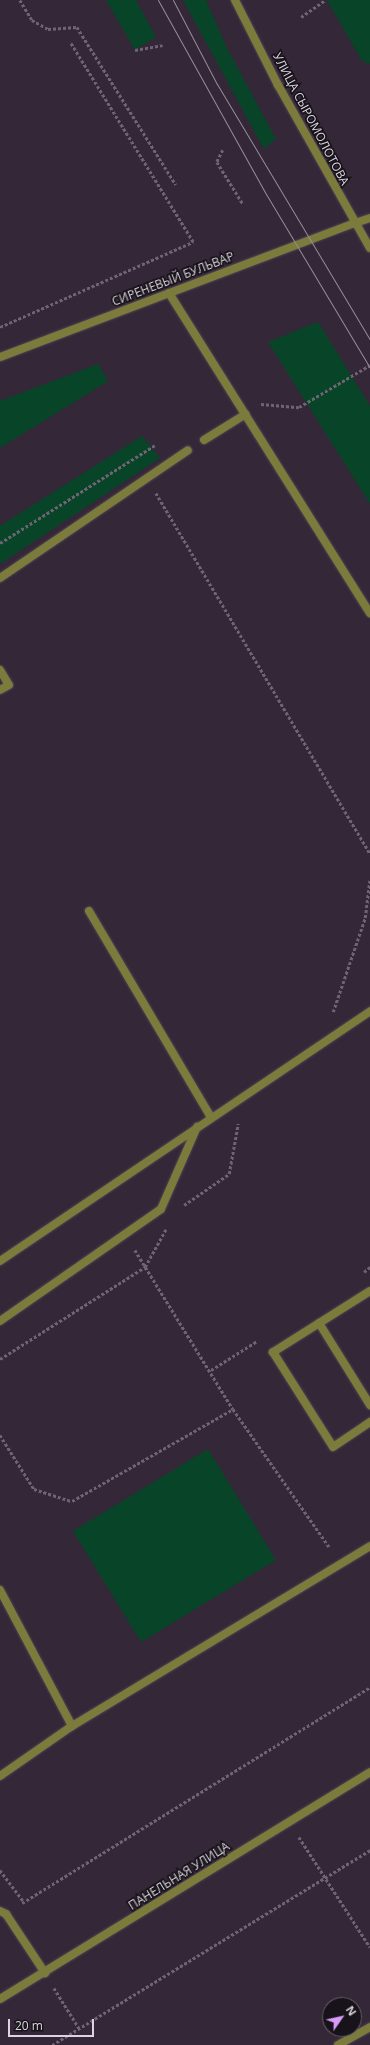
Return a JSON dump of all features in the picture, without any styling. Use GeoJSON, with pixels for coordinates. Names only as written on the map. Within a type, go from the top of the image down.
{"type":"FeatureCollection","features":[{"type":"Feature","properties":{"kind":"street","name":"УЛИЦА СЫРОМОЛОТОВА"},"geometry":{"type":"LineString","coordinates":[[236,0],[278,85],[354,223],[370,248]]}},
{"type":"Feature","properties":{"kind":"street","name":"СИРЕНЕВЫЙ БУЛЬВАР"},"geometry":{"type":"LineString","coordinates":[[0,357],[370,218]]}},
{"type":"Feature","properties":{"kind":"street"},"geometry":{"type":"LineString","coordinates":[[169,293],[370,612]]}},
{"type":"Feature","properties":{"kind":"street"},"geometry":{"type":"LineString","coordinates":[[204,440],[246,414]]}},
{"type":"Feature","properties":{"kind":"street"},"geometry":{"type":"LineString","coordinates":[[0,578],[148,479],[188,450]]}},
{"type":"Feature","properties":{"kind":"street"},"geometry":{"type":"LineString","coordinates":[[0,670],[9,685],[0,690]]}},
{"type":"Feature","properties":{"kind":"street"},"geometry":{"type":"LineString","coordinates":[[89,911],[211,1117]]}},
{"type":"Feature","properties":{"kind":"street"},"geometry":{"type":"LineString","coordinates":[[0,1260],[370,1011]]}},
{"type":"Feature","properties":{"kind":"street"},"geometry":{"type":"LineString","coordinates":[[0,1321],[161,1208],[198,1126]]}},
{"type":"Feature","properties":{"kind":"street"},"geometry":{"type":"LineString","coordinates":[[370,1291],[273,1352],[333,1447],[370,1422]]}},
{"type":"Feature","properties":{"kind":"street"},"geometry":{"type":"LineString","coordinates":[[319,1323],[370,1404]]}},
{"type":"Feature","properties":{"kind":"street"},"geometry":{"type":"LineString","coordinates":[[0,1776],[72,1726],[370,1546]]}},
{"type":"Feature","properties":{"kind":"street"},"geometry":{"type":"LineString","coordinates":[[0,1590],[72,1726]]}},
{"type":"Feature","properties":{"kind":"street","name":"ПАНЕЛЬНАЯ УЛИЦА"},"geometry":{"type":"LineString","coordinates":[[0,1999],[45,1973],[370,1772]]}},
{"type":"Feature","properties":{"kind":"street"},"geometry":{"type":"LineString","coordinates":[[3,1912],[45,1973]]}},
{"type":"Feature","properties":{"kind":"street"},"geometry":{"type":"LineString","coordinates":[[338,2045],[370,2027]]}},
{"type":"Feature","properties":{"kind":"path"},"geometry":{"type":"LineString","coordinates":[[20,0],[32,20],[48,29],[77,27],[176,185]]}},
{"type":"Feature","properties":{"kind":"path"},"geometry":{"type":"LineString","coordinates":[[301,17],[325,0]]}},
{"type":"Feature","properties":{"kind":"path"},"geometry":{"type":"LineString","coordinates":[[0,327],[193,242],[70,42]]}},
{"type":"Feature","properties":{"kind":"path"},"geometry":{"type":"LineString","coordinates":[[135,50],[163,45]]}},
{"type":"Feature","properties":{"kind":"path"},"geometry":{"type":"LineString","coordinates":[[223,150],[217,162],[243,204]]}},
{"type":"Feature","properties":{"kind":"path"},"geometry":{"type":"LineString","coordinates":[[238,402],[299,407],[370,365]]}},
{"type":"Feature","properties":{"kind":"path"},"geometry":{"type":"LineString","coordinates":[[0,543],[155,445]]}},
{"type":"Feature","properties":{"kind":"path"},"geometry":{"type":"LineString","coordinates":[[148,479],[370,854]]}},
{"type":"Feature","properties":{"kind":"path"},"geometry":{"type":"LineString","coordinates":[[322,1043],[365,918],[370,880]]}},
{"type":"Feature","properties":{"kind":"path"},"geometry":{"type":"LineString","coordinates":[[125,1234],[233,1409],[342,1564]]}},
{"type":"Feature","properties":{"kind":"path"},"geometry":{"type":"LineString","coordinates":[[0,1435],[34,1489],[72,1501],[233,1409]]}},
{"type":"Feature","properties":{"kind":"path"},"geometry":{"type":"LineString","coordinates":[[3,1912],[24,1902],[370,1687]]}},
{"type":"Feature","properties":{"kind":"path"},"geometry":{"type":"LineString","coordinates":[[289,1822],[370,1948]]}},
{"type":"Feature","properties":{"kind":"path"},"geometry":{"type":"LineString","coordinates":[[52,2045],[324,1875],[370,1850]]}},
{"type":"Feature","properties":{"kind":"path"},"geometry":{"type":"LineString","coordinates":[[0,1870],[24,1902]]}},
{"type":"Feature","properties":{"kind":"path"},"geometry":{"type":"LineString","coordinates":[[45,1973],[80,2028]]}},
{"type":"Feature","properties":{"kind":"green space"},"geometry":{"type":"Polygon","coordinates":[[[106,0],[136,0],[156,37],[135,50],[106,0]]]}},
{"type":"Feature","properties":{"kind":"green space"},"geometry":{"type":"Polygon","coordinates":[[[183,0],[206,0],[227,48],[276,139],[264,149],[183,0]]]}},
{"type":"Feature","properties":{"kind":"green space"},"geometry":{"type":"Polygon","coordinates":[[[327,0],[370,0],[370,64],[362,61],[327,0]]]}},
{"type":"Feature","properties":{"kind":"green space"},"geometry":{"type":"Polygon","coordinates":[[[318,322],[370,406],[370,504],[268,342],[318,322]]]}},
{"type":"Feature","properties":{"kind":"green space"},"geometry":{"type":"Polygon","coordinates":[[[98,364],[108,381],[0,448],[0,401],[98,364]]]}},
{"type":"Feature","properties":{"kind":"green space"},"geometry":{"type":"Polygon","coordinates":[[[142,436],[160,458],[0,564],[0,526],[142,436]]]}},
{"type":"Feature","properties":{"kind":"green space"},"geometry":{"type":"Polygon","coordinates":[[[208,1449],[276,1560],[141,1642],[73,1531],[208,1449]]]}},
{"type":"Feature","properties":{"kind":"tram line"},"geometry":{"type":"LineString","coordinates":[[158,0],[266,194],[370,368]]}},
{"type":"Feature","properties":{"kind":"tram line"},"geometry":{"type":"LineString","coordinates":[[173,0],[217,84],[370,340]]}}]}
